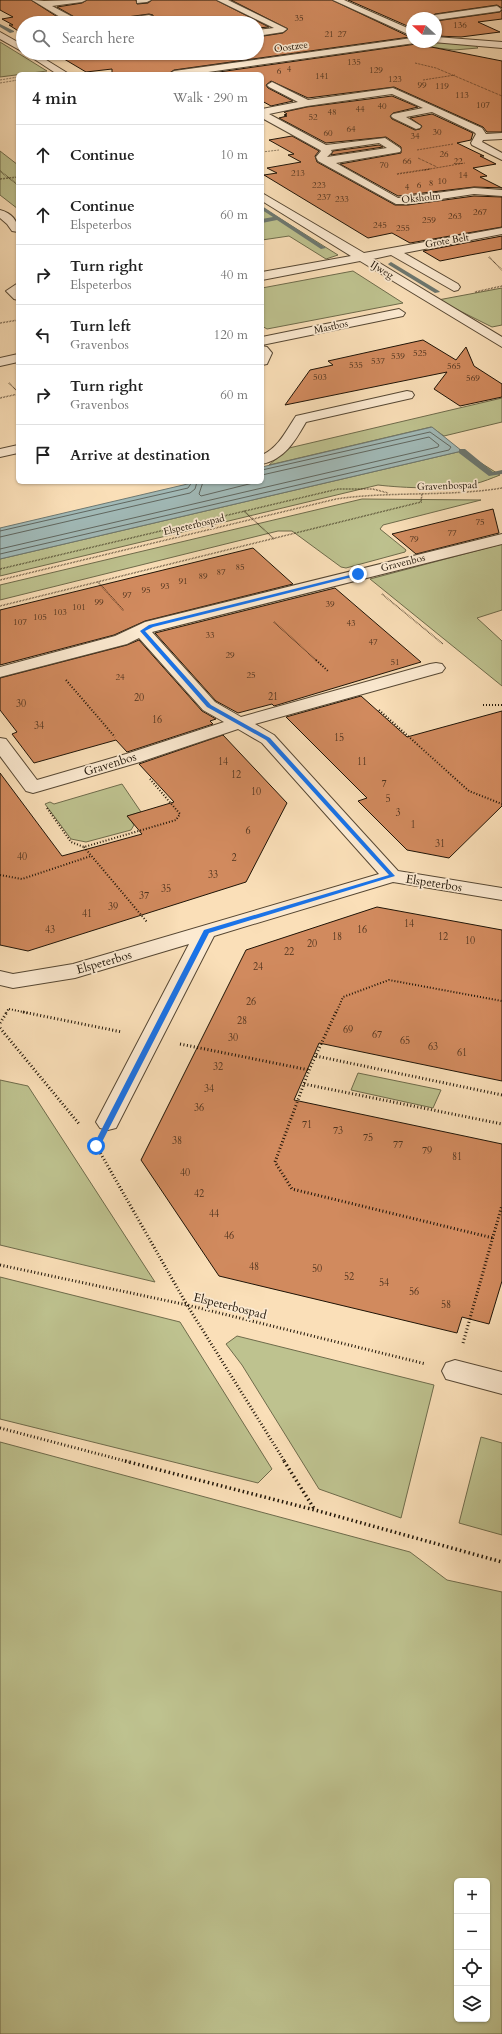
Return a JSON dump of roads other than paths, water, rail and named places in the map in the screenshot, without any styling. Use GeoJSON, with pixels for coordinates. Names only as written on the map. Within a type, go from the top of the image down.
{"type":"FeatureCollection","features":[{"type":"Feature","properties":{"kind":"street"},"geometry":{"type":"LineString","coordinates":[[40,2],[82,0]]}},
{"type":"Feature","properties":{"kind":"street"},"geometry":{"type":"LineString","coordinates":[[221,0],[254,16]]}},
{"type":"Feature","properties":{"kind":"street"},"geometry":{"type":"LineString","coordinates":[[337,0],[406,30]]}},
{"type":"Feature","properties":{"kind":"street"},"geometry":{"type":"LineString","coordinates":[[40,2],[64,16]]}},
{"type":"Feature","properties":{"kind":"street"},"geometry":{"type":"LineString","coordinates":[[353,7],[367,5]]}},
{"type":"Feature","properties":{"kind":"street"},"geometry":{"type":"LineString","coordinates":[[442,17],[497,9]]}},
{"type":"Feature","properties":{"kind":"street"},"geometry":{"type":"LineString","coordinates":[[264,21],[283,30],[264,32]]}},
{"type":"Feature","properties":{"kind":"street"},"geometry":{"type":"LineString","coordinates":[[401,28],[406,27]]}},
{"type":"Feature","properties":{"kind":"street"},"geometry":{"type":"LineString","coordinates":[[2,36],[16,36]]}},
{"type":"Feature","properties":{"kind":"street"},"geometry":{"type":"LineString","coordinates":[[2,36],[16,45]]}},
{"type":"Feature","properties":{"kind":"street"},"geometry":{"type":"LineString","coordinates":[[442,40],[502,45]]}},
{"type":"Feature","properties":{"kind":"street","name":"Oostzee"},"geometry":{"type":"LineString","coordinates":[[189,72],[406,42]]}},
{"type":"Feature","properties":{"kind":"street"},"geometry":{"type":"LineString","coordinates":[[41,60],[61,72]]}},
{"type":"Feature","properties":{"kind":"street"},"geometry":{"type":"LineString","coordinates":[[231,60],[240,65]]}},
{"type":"Feature","properties":{"kind":"street"},"geometry":{"type":"LineString","coordinates":[[272,85],[306,103]]}},
{"type":"Feature","properties":{"kind":"street"},"geometry":{"type":"LineString","coordinates":[[264,113],[306,103],[393,91],[478,130],[481,134],[476,143],[501,157]]}},
{"type":"Feature","properties":{"kind":"street"},"geometry":{"type":"LineString","coordinates":[[416,126],[396,116],[434,109]]}},
{"type":"Feature","properties":{"kind":"street"},"geometry":{"type":"LineString","coordinates":[[264,114],[324,148],[327,152],[321,157],[326,162],[396,150],[380,140],[324,148]]}},
{"type":"Feature","properties":{"kind":"street"},"geometry":{"type":"LineString","coordinates":[[478,139],[502,136]]}},
{"type":"Feature","properties":{"kind":"street","name":"Oksholm"},"geometry":{"type":"LineString","coordinates":[[326,162],[396,201],[408,201],[474,191],[502,193]]}},
{"type":"Feature","properties":{"kind":"street","name":"IJweg"},"geometry":{"type":"LineString","coordinates":[[264,197],[484,334],[502,343]]}},
{"type":"Feature","properties":{"kind":"street"},"geometry":{"type":"LineString","coordinates":[[0,213],[12,222],[13,230]]}},
{"type":"Feature","properties":{"kind":"street","name":"Grote Belt"},"geometry":{"type":"LineString","coordinates":[[360,257],[502,231]]}},
{"type":"Feature","properties":{"kind":"street","name":"Grote Belt"},"geometry":{"type":"LineString","coordinates":[[392,251],[454,287]]}},
{"type":"Feature","properties":{"kind":"street"},"geometry":{"type":"LineString","coordinates":[[264,276],[360,257]]}},
{"type":"Feature","properties":{"kind":"street"},"geometry":{"type":"LineString","coordinates":[[16,288],[12,291],[16,294]]}},
{"type":"Feature","properties":{"kind":"street","name":"Mastbos"},"geometry":{"type":"LineString","coordinates":[[264,341],[399,313]]}},
{"type":"Feature","properties":{"kind":"street"},"geometry":{"type":"LineString","coordinates":[[484,334],[502,330]]}},
{"type":"Feature","properties":{"kind":"street"},"geometry":{"type":"LineString","coordinates":[[0,362],[16,358]]}},
{"type":"Feature","properties":{"kind":"street"},"geometry":{"type":"LineString","coordinates":[[264,459],[284,446],[301,419],[407,395]]}},
{"type":"Feature","properties":{"kind":"street"},"geometry":{"type":"LineString","coordinates":[[0,453],[16,449]]}},
{"type":"Feature","properties":{"kind":"street","name":"Gravenbos"},"geometry":{"type":"LineString","coordinates":[[0,672],[121,640],[151,626],[502,539]]}},
{"type":"Feature","properties":{"kind":"street"},"geometry":{"type":"LineString","coordinates":[[142,631],[209,706],[268,739],[392,876]]}},
{"type":"Feature","properties":{"kind":"street","name":"Gravenbos"},"geometry":{"type":"LineString","coordinates":[[0,743],[33,787],[133,758],[239,723],[355,692],[436,668]]}},
{"type":"Feature","properties":{"kind":"street","name":"Elspeterbos"},"geometry":{"type":"LineString","coordinates":[[0,978],[13,981],[75,972],[392,876],[502,894]]}},
{"type":"Feature","properties":{"kind":"street"},"geometry":{"type":"LineString","coordinates":[[108,1122],[206,932]]}},
{"type":"Feature","properties":{"kind":"street"},"geometry":{"type":"LineString","coordinates":[[454,1371],[502,1383]]}},
{"type":"Feature","properties":{"kind":"water"},"geometry":{"type":"Polygon","coordinates":[[[432,427],[462,451],[0,559],[0,528],[187,484],[264,484],[264,467],[432,427]]]}},
{"type":"Feature","properties":{"kind":"waterway"},"geometry":{"type":"LineString","coordinates":[[0,25],[12,32]]}},
{"type":"Feature","properties":{"kind":"waterway"},"geometry":{"type":"LineString","coordinates":[[264,209],[278,218]]}},
{"type":"Feature","properties":{"kind":"waterway"},"geometry":{"type":"LineString","coordinates":[[264,221],[278,218]]}},
{"type":"Feature","properties":{"kind":"waterway"},"geometry":{"type":"LineString","coordinates":[[278,218],[323,248]]}},
{"type":"Feature","properties":{"kind":"waterway"},"geometry":{"type":"LineString","coordinates":[[391,264],[437,292]]}},
{"type":"Feature","properties":{"kind":"waterway"},"geometry":{"type":"LineString","coordinates":[[462,451],[492,474],[502,472]]}}]}
